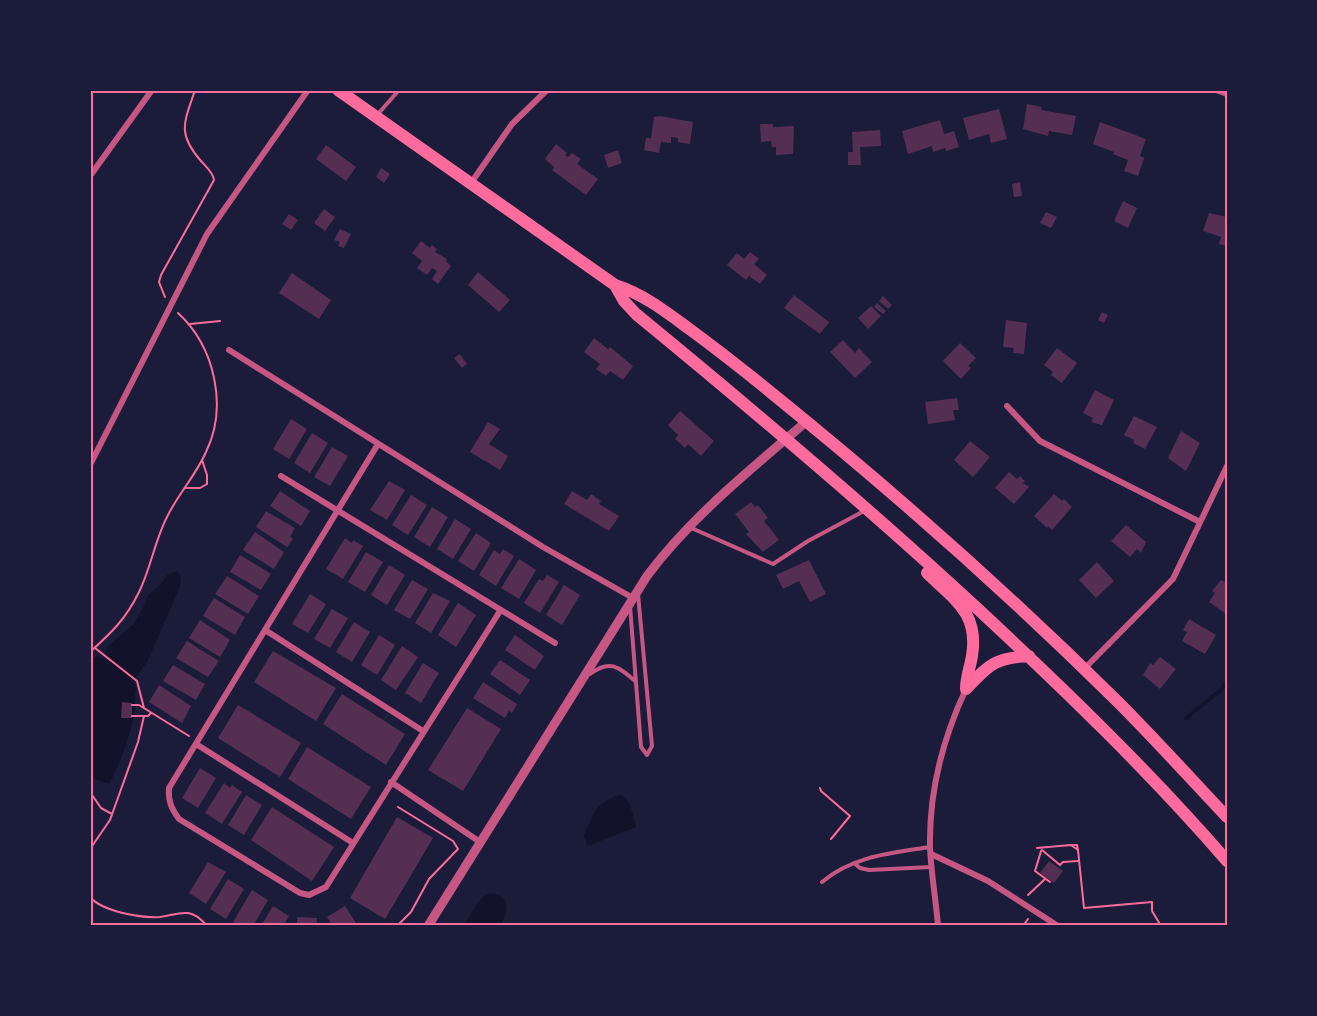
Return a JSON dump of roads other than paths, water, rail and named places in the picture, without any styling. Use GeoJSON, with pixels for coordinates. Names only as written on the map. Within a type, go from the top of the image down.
{"type":"FeatureCollection","features":[{"type":"Feature","properties":{"kind":"main road"},"geometry":{"type":"LineString","coordinates":[[338,90],[615,285],[632,290],[650,300],[730,359],[807,421],[933,528],[1084,669],[1227,817]]}},
{"type":"Feature","properties":{"kind":"main road"},"geometry":{"type":"LineString","coordinates":[[615,285],[624,301],[636,315],[786,438],[916,552],[1029,656],[1101,727],[1227,861]]}},
{"type":"Feature","properties":{"kind":"main road"},"geometry":{"type":"LineString","coordinates":[[916,552],[921,567],[968,614],[973,645],[966,675],[966,689]]}},
{"type":"Feature","properties":{"kind":"main road"},"geometry":{"type":"LineString","coordinates":[[966,689],[994,662],[1008,657],[1029,656]]}},
{"type":"Feature","properties":{"kind":"street"},"geometry":{"type":"LineString","coordinates":[[90,176],[152,90]]}},
{"type":"Feature","properties":{"kind":"street"},"geometry":{"type":"LineString","coordinates":[[90,465],[207,234],[308,90]]}},
{"type":"Feature","properties":{"kind":"street"},"geometry":{"type":"LineString","coordinates":[[471,183],[512,124],[547,90]]}},
{"type":"Feature","properties":{"kind":"street"},"geometry":{"type":"LineString","coordinates":[[1216,90],[1227,94]]}},
{"type":"Feature","properties":{"kind":"street"},"geometry":{"type":"LineString","coordinates":[[229,350],[543,547],[634,597]]}},
{"type":"Feature","properties":{"kind":"street"},"geometry":{"type":"LineString","coordinates":[[1007,406],[1040,441],[1200,522]]}},
{"type":"Feature","properties":{"kind":"street"},"geometry":{"type":"LineString","coordinates":[[428,926],[663,554],[689,527],[807,421]]}},
{"type":"Feature","properties":{"kind":"street"},"geometry":{"type":"LineString","coordinates":[[378,444],[169,788],[172,809],[179,819],[300,893],[309,895],[326,887],[500,610]]}},
{"type":"Feature","properties":{"kind":"street"},"geometry":{"type":"LineString","coordinates":[[1084,669],[1173,579],[1227,466]]}},
{"type":"Feature","properties":{"kind":"street"},"geometry":{"type":"LineString","coordinates":[[281,476],[555,644]]}},
{"type":"Feature","properties":{"kind":"street"},"geometry":{"type":"LineString","coordinates":[[265,630],[423,732]]}},
{"type":"Feature","properties":{"kind":"street"},"geometry":{"type":"LineString","coordinates":[[938,926],[931,851],[933,807],[940,756],[953,716],[966,689]]}},
{"type":"Feature","properties":{"kind":"street"},"geometry":{"type":"LineString","coordinates":[[196,744],[353,843]]}},
{"type":"Feature","properties":{"kind":"street"},"geometry":{"type":"LineString","coordinates":[[391,782],[480,842]]}},
{"type":"Feature","properties":{"kind":"street"},"geometry":{"type":"LineString","coordinates":[[931,851],[988,881],[1058,926]]}},
{"type":"Feature","properties":{"kind":"lane"},"geometry":{"type":"LineString","coordinates":[[375,117],[399,90]]}},
{"type":"Feature","properties":{"kind":"lane"},"geometry":{"type":"LineString","coordinates":[[689,527],[773,564],[808,540],[867,509]]}},
{"type":"Feature","properties":{"kind":"lane"},"geometry":{"type":"LineString","coordinates":[[634,597],[652,746],[647,755],[641,747],[636,682],[634,597]]}},
{"type":"Feature","properties":{"kind":"lane"},"geometry":{"type":"LineString","coordinates":[[582,679],[595,670],[611,665],[625,671],[636,682]]}},
{"type":"Feature","properties":{"kind":"lane"},"geometry":{"type":"LineString","coordinates":[[822,882],[853,863],[878,855],[931,851]]}},
{"type":"Feature","properties":{"kind":"lane"},"geometry":{"type":"LineString","coordinates":[[853,863],[869,870],[933,867]]}},
{"type":"Feature","properties":{"kind":"waterway"},"geometry":{"type":"LineString","coordinates":[[1186,718],[1222,689],[1227,682]]}}]}
